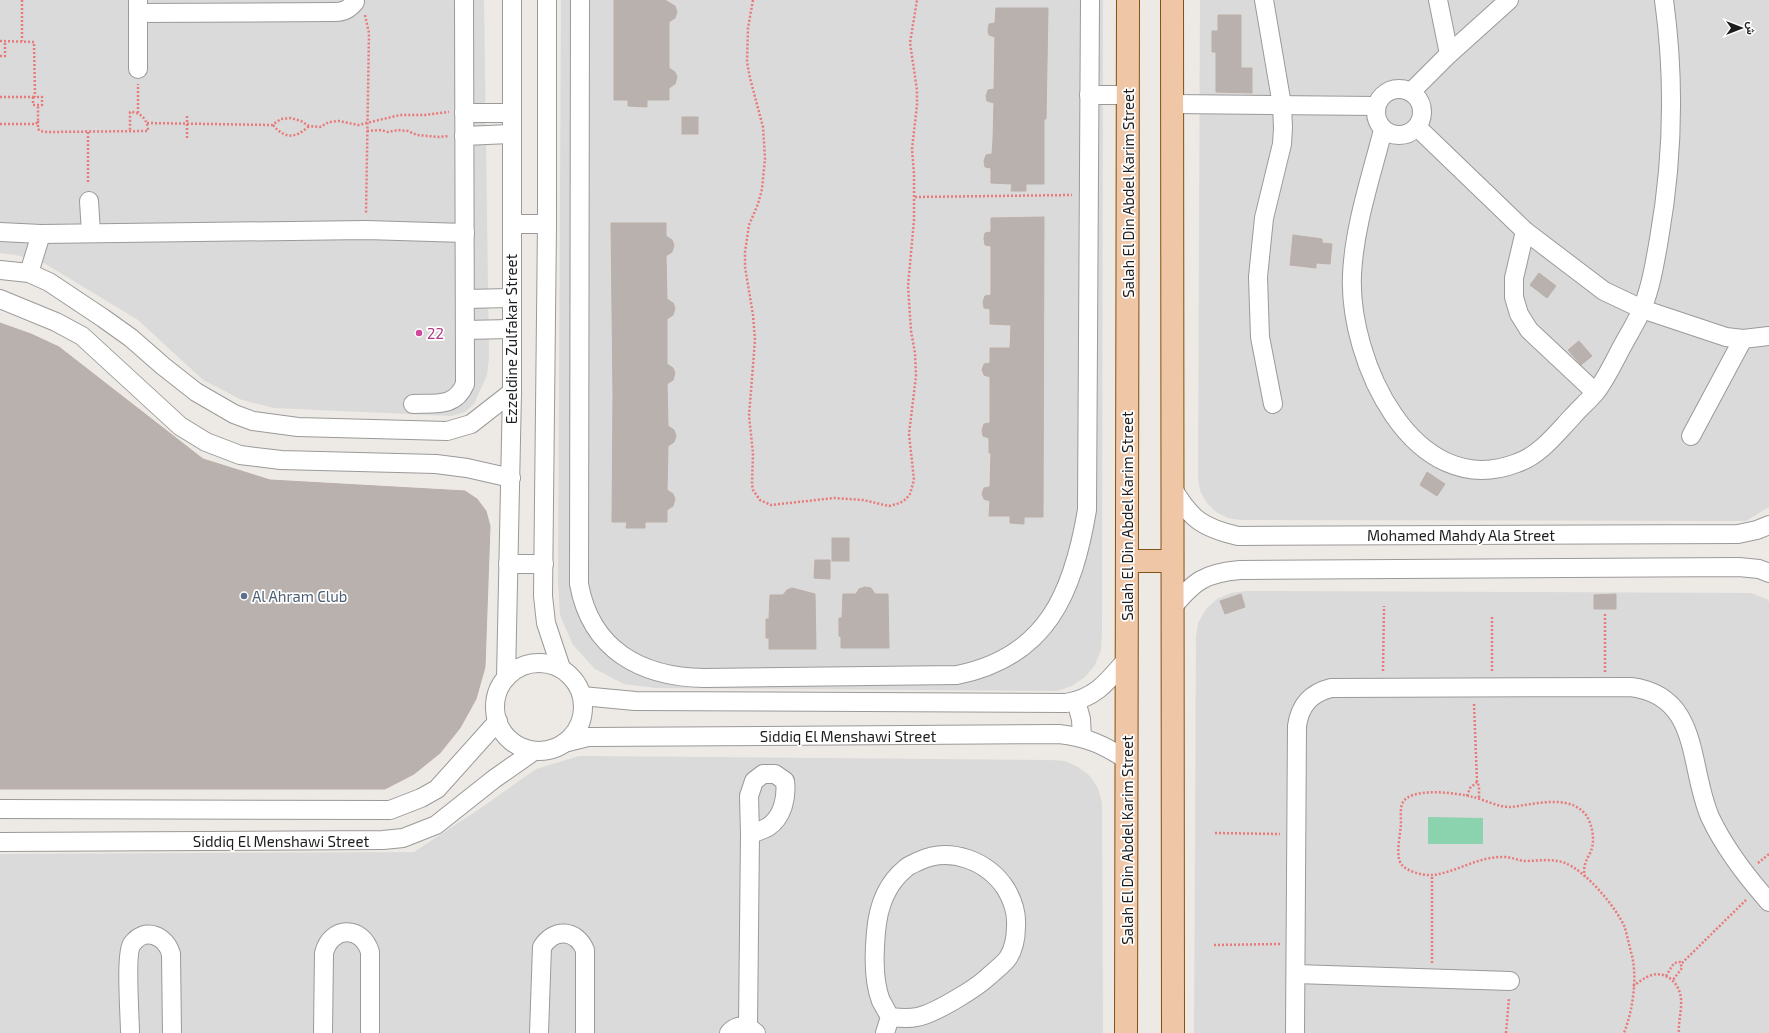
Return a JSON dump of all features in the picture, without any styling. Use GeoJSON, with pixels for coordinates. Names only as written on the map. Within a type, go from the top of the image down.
{"type":"FeatureCollection","features":[{"type":"Feature","properties":{"kind":"main road","name":"Salah El Din Abdel Karim Street"},"geometry":{"type":"LineString","coordinates":[[1126,1033],[1128,0]]}},
{"type":"Feature","properties":{"kind":"main road"},"geometry":{"type":"LineString","coordinates":[[1172,0],[1173,1033]]}},
{"type":"Feature","properties":{"kind":"main road"},"geometry":{"type":"LineString","coordinates":[[1127,561],[1172,560]]}},
{"type":"Feature","properties":{"kind":"street"},"geometry":{"type":"LineString","coordinates":[[413,404],[445,403],[454,400],[462,393],[465,384],[464,233],[458,112],[464,0]]}},
{"type":"Feature","properties":{"kind":"street","name":"Ezzeldine Zulfakar Street"},"geometry":{"type":"LineString","coordinates":[[506,678],[512,392],[512,0]]}},
{"type":"Feature","properties":{"kind":"street"},"geometry":{"type":"LineString","coordinates":[[547,0],[544,596],[546,622],[561,668]]}},
{"type":"Feature","properties":{"kind":"street"},"geometry":{"type":"LineString","coordinates":[[580,0],[578,568],[580,592],[587,614],[595,628],[614,650],[638,665],[670,675],[704,678],[940,676],[968,673],[989,666],[1020,649],[1034,637],[1056,610],[1064,594],[1078,555],[1087,510],[1090,0]]}},
{"type":"Feature","properties":{"kind":"street"},"geometry":{"type":"LineString","coordinates":[[1264,0],[1282,105],[1283,128],[1282,144],[1264,218],[1258,278],[1260,337],[1273,404]]}},
{"type":"Feature","properties":{"kind":"street"},"geometry":{"type":"LineString","coordinates":[[1438,0],[1449,54]]}},
{"type":"Feature","properties":{"kind":"street"},"geometry":{"type":"LineString","coordinates":[[1411,92],[1449,54],[1509,0]]}},
{"type":"Feature","properties":{"kind":"street"},"geometry":{"type":"LineString","coordinates":[[1383,130],[1354,245],[1352,277],[1353,309],[1359,340],[1369,370],[1384,399],[1402,425],[1424,449],[1445,462],[1470,470],[1495,470],[1519,463],[1541,449],[1595,392],[1642,309],[1654,266],[1660,237],[1665,208],[1670,150],[1672,92],[1669,34],[1664,0]]}},
{"type":"Feature","properties":{"kind":"street"},"geometry":{"type":"LineString","coordinates":[[138,69],[138,7],[239,6],[343,12],[350,8],[355,2]]}},
{"type":"Feature","properties":{"kind":"street"},"geometry":{"type":"LineString","coordinates":[[1398,89],[1411,92],[1418,99],[1422,108],[1422,118],[1418,127],[1404,136],[1389,134],[1383,130],[1376,119],[1376,106],[1384,94],[1391,90],[1398,89]]}},
{"type":"Feature","properties":{"kind":"street"},"geometry":{"type":"LineString","coordinates":[[1089,95],[1128,94]]}},
{"type":"Feature","properties":{"kind":"street"},"geometry":{"type":"LineString","coordinates":[[1172,104],[1376,106]]}},
{"type":"Feature","properties":{"kind":"street"},"geometry":{"type":"LineString","coordinates":[[458,112],[512,113]]}},
{"type":"Feature","properties":{"kind":"street"},"geometry":{"type":"LineString","coordinates":[[1418,127],[1525,232],[1604,291],[1642,309],[1726,337],[1742,339],[1769,336]]}},
{"type":"Feature","properties":{"kind":"street"},"geometry":{"type":"LineString","coordinates":[[459,135],[512,134]]}},
{"type":"Feature","properties":{"kind":"street"},"geometry":{"type":"LineString","coordinates":[[89,201],[91,233]]}},
{"type":"Feature","properties":{"kind":"street"},"geometry":{"type":"LineString","coordinates":[[512,224],[547,224]]}},
{"type":"Feature","properties":{"kind":"street"},"geometry":{"type":"LineString","coordinates":[[0,232],[41,234],[366,230],[464,233]]}},
{"type":"Feature","properties":{"kind":"street"},"geometry":{"type":"LineString","coordinates":[[1525,232],[1514,278],[1514,297],[1519,314],[1529,330],[1595,392]]}},
{"type":"Feature","properties":{"kind":"street"},"geometry":{"type":"LineString","coordinates":[[29,274],[41,234]]}},
{"type":"Feature","properties":{"kind":"street"},"geometry":{"type":"LineString","coordinates":[[0,270],[29,274],[49,282],[131,338],[163,366],[214,403],[234,414],[253,421],[298,427],[447,431],[471,424],[512,392]]}},
{"type":"Feature","properties":{"kind":"street"},"geometry":{"type":"LineString","coordinates":[[465,299],[512,298]]}},
{"type":"Feature","properties":{"kind":"street"},"geometry":{"type":"LineString","coordinates":[[0,299],[56,322],[82,336],[180,426],[206,442],[240,455],[280,460],[436,464],[467,468],[510,478]]}},
{"type":"Feature","properties":{"kind":"street"},"geometry":{"type":"LineString","coordinates":[[465,330],[512,329]]}},
{"type":"Feature","properties":{"kind":"street"},"geometry":{"type":"LineString","coordinates":[[1691,436],[1742,339]]}},
{"type":"Feature","properties":{"kind":"street","name":"Mohamed Mahdy Ala Street"},"geometry":{"type":"LineString","coordinates":[[1172,487],[1183,506],[1198,521],[1217,531],[1238,536],[1738,534],[1757,530],[1769,525]]}},
{"type":"Feature","properties":{"kind":"street"},"geometry":{"type":"LineString","coordinates":[[508,564],[544,564]]}},
{"type":"Feature","properties":{"kind":"street"},"geometry":{"type":"LineString","coordinates":[[1172,608],[1185,592],[1201,579],[1220,572],[1240,570],[1739,567],[1759,569],[1769,573]]}},
{"type":"Feature","properties":{"kind":"street"},"geometry":{"type":"LineString","coordinates":[[582,696],[635,702],[1066,703],[1089,696],[1098,690],[1127,659]]}},
{"type":"Feature","properties":{"kind":"street"},"geometry":{"type":"LineString","coordinates":[[532,663],[547,663],[561,668],[570,675],[578,685],[582,696],[583,714],[576,731],[564,744],[549,750],[534,751],[518,746],[506,736],[498,722],[496,698],[500,687],[506,678],[518,668],[532,663]]}},
{"type":"Feature","properties":{"kind":"street"},"geometry":{"type":"LineString","coordinates":[[833,702],[834,677]]}},
{"type":"Feature","properties":{"kind":"street"},"geometry":{"type":"LineString","coordinates":[[1295,1033],[1297,726],[1299,715],[1304,705],[1316,694],[1331,688],[1604,687],[1644,689],[1657,693],[1677,710],[1684,722],[1701,791],[1710,816],[1722,840],[1736,863],[1769,902]]}},
{"type":"Feature","properties":{"kind":"street"},"geometry":{"type":"LineString","coordinates":[[1076,701],[1081,719],[1082,738]]}},
{"type":"Feature","properties":{"kind":"street","name":"Siddiq El Menshawi Street"},"geometry":{"type":"LineString","coordinates":[[0,809],[390,810],[421,798],[437,789],[498,722]]}},
{"type":"Feature","properties":{"kind":"street","name":"Siddiq El Menshawi Street"},"geometry":{"type":"LineString","coordinates":[[564,744],[588,737],[1059,734],[1082,738],[1101,744],[1127,760]]}},
{"type":"Feature","properties":{"kind":"street","name":"Siddiq El Menshawi Street"},"geometry":{"type":"LineString","coordinates":[[0,842],[383,840],[403,838],[436,825],[494,779],[534,751]]}},
{"type":"Feature","properties":{"kind":"street"},"geometry":{"type":"LineString","coordinates":[[729,1033],[736,1028],[752,1030],[750,834]]}},
{"type":"Feature","properties":{"kind":"street"},"geometry":{"type":"LineString","coordinates":[[946,854],[967,858],[986,867],[1001,882],[1012,900],[1017,919],[1016,940],[1008,958],[986,979],[960,997],[919,1017],[905,1019],[888,1025],[876,982],[875,940],[877,919],[882,900],[892,882],[907,867],[926,858],[946,854]]}},
{"type":"Feature","properties":{"kind":"street"},"geometry":{"type":"LineString","coordinates":[[323,1033],[324,953],[326,947],[334,936],[347,932],[360,936],[365,940],[370,952],[370,1033]]}},
{"type":"Feature","properties":{"kind":"street"},"geometry":{"type":"LineString","coordinates":[[539,1033],[542,947],[553,935],[561,933],[576,937],[582,943],[585,950],[585,1033]]}},
{"type":"Feature","properties":{"kind":"street"},"geometry":{"type":"LineString","coordinates":[[130,1033],[129,950],[137,938],[144,935],[152,935],[165,941],[171,954],[172,1033]]}},
{"type":"Feature","properties":{"kind":"street"},"geometry":{"type":"LineString","coordinates":[[1296,974],[1510,981]]}},
{"type":"Feature","properties":{"kind":"path"},"geometry":{"type":"LineString","coordinates":[[22,0],[22,41]]}},
{"type":"Feature","properties":{"kind":"path"},"geometry":{"type":"LineString","coordinates":[[753,0],[748,28],[747,62],[763,127],[765,159],[762,189],[758,204],[749,225],[745,252],[745,268],[753,315],[755,340],[749,416],[753,453],[752,484],[756,496],[765,503],[777,505],[822,499],[847,498],[889,506],[900,503],[910,494],[914,480],[909,434],[916,376],[908,286],[914,197],[912,149],[917,104],[917,90],[910,43],[917,0]]}},
{"type":"Feature","properties":{"kind":"path"},"geometry":{"type":"LineString","coordinates":[[355,2],[363,11],[369,33],[366,230]]}},
{"type":"Feature","properties":{"kind":"path"},"geometry":{"type":"LineString","coordinates":[[0,41],[32,41],[34,44],[34,97],[33,104],[42,104],[42,97],[34,97],[0,97]]}},
{"type":"Feature","properties":{"kind":"path"},"geometry":{"type":"LineString","coordinates":[[0,56],[5,56],[5,41]]}},
{"type":"Feature","properties":{"kind":"path"},"geometry":{"type":"LineString","coordinates":[[138,69],[138,113]]}},
{"type":"Feature","properties":{"kind":"path"},"geometry":{"type":"LineString","coordinates":[[38,104],[38,129],[40,131],[88,131],[130,131],[148,131],[147,123],[138,113],[130,112],[130,131]]}},
{"type":"Feature","properties":{"kind":"path"},"geometry":{"type":"LineString","coordinates":[[147,123],[272,125],[281,119],[291,118],[301,120],[309,126],[320,126],[339,120],[358,124],[375,122],[400,114],[425,115],[458,112]]}},
{"type":"Feature","properties":{"kind":"path"},"geometry":{"type":"LineString","coordinates":[[187,114],[187,138]]}},
{"type":"Feature","properties":{"kind":"path"},"geometry":{"type":"LineString","coordinates":[[0,124],[35,124],[38,121]]}},
{"type":"Feature","properties":{"kind":"path"},"geometry":{"type":"LineString","coordinates":[[272,125],[280,133],[290,136],[301,134],[309,126]]}},
{"type":"Feature","properties":{"kind":"path"},"geometry":{"type":"LineString","coordinates":[[367,131],[382,130],[388,132],[398,130],[439,137],[459,135]]}},
{"type":"Feature","properties":{"kind":"path"},"geometry":{"type":"LineString","coordinates":[[88,131],[88,182]]}},
{"type":"Feature","properties":{"kind":"path"},"geometry":{"type":"LineString","coordinates":[[914,197],[1089,195]]}},
{"type":"Feature","properties":{"kind":"path"},"geometry":{"type":"LineString","coordinates":[[1383,688],[1384,606]]}},
{"type":"Feature","properties":{"kind":"path"},"geometry":{"type":"LineString","coordinates":[[1604,687],[1605,613]]}},
{"type":"Feature","properties":{"kind":"path"},"geometry":{"type":"LineString","coordinates":[[1492,617],[1492,688]]}},
{"type":"Feature","properties":{"kind":"path"},"geometry":{"type":"LineString","coordinates":[[1474,688],[1477,782],[1479,799]]}},
{"type":"Feature","properties":{"kind":"path"},"geometry":{"type":"LineString","coordinates":[[1467,796],[1470,788],[1477,782]]}},
{"type":"Feature","properties":{"kind":"path"},"geometry":{"type":"LineString","coordinates":[[1585,877],[1584,865],[1590,854],[1593,841],[1590,825],[1586,815],[1568,803],[1556,802],[1524,804],[1509,807],[1467,796],[1419,793],[1409,796],[1402,804],[1399,862],[1410,871],[1432,875],[1481,860],[1504,857],[1522,860],[1552,860],[1565,863],[1576,868],[1585,877],[1608,900],[1624,927],[1633,958],[1633,1005],[1631,1016],[1624,1033]]}},
{"type":"Feature","properties":{"kind":"path"},"geometry":{"type":"LineString","coordinates":[[1215,833],[1297,835]]}},
{"type":"Feature","properties":{"kind":"path"},"geometry":{"type":"LineString","coordinates":[[1432,875],[1432,978]]}},
{"type":"Feature","properties":{"kind":"path"},"geometry":{"type":"LineString","coordinates":[[1673,980],[1682,968],[1682,963],[1757,889]]}},
{"type":"Feature","properties":{"kind":"path"},"geometry":{"type":"LineString","coordinates":[[1214,945],[1296,944]]}},
{"type":"Feature","properties":{"kind":"path"},"geometry":{"type":"LineString","coordinates":[[1666,976],[1674,963],[1678,961],[1682,963]]}},
{"type":"Feature","properties":{"kind":"path"},"geometry":{"type":"LineString","coordinates":[[1633,986],[1653,975],[1666,976],[1673,980],[1679,988],[1681,998],[1679,1033]]}},
{"type":"Feature","properties":{"kind":"path"},"geometry":{"type":"LineString","coordinates":[[1506,1033],[1510,981]]}},
{"type":"Feature","properties":{"kind":"shaded area"},"geometry":{"type":"Polygon","coordinates":[[[0,0],[484,0],[489,358],[487,375],[474,404],[465,412],[452,416],[274,408],[242,400],[203,380],[138,320],[44,263],[16,255],[0,253],[0,0]]]}},
{"type":"Feature","properties":{"kind":"shaded area"},"geometry":{"type":"Polygon","coordinates":[[[561,0],[1103,0],[1102,634],[1101,650],[1095,665],[1085,677],[1072,686],[1057,691],[656,688],[624,684],[595,669],[573,645],[560,615],[558,583],[561,0]]]}},
{"type":"Feature","properties":{"kind":"shaded area"},"geometry":{"type":"Polygon","coordinates":[[[1200,0],[1769,0],[1769,507],[1746,521],[1240,520],[1228,518],[1216,512],[1207,503],[1200,491],[1198,478],[1200,0]]]}},
{"type":"Feature","properties":{"kind":"shaded area"},"geometry":{"type":"Polygon","coordinates":[[[1246,591],[1751,593],[1767,599],[1769,602],[1769,1033],[1194,1033],[1196,637],[1198,623],[1206,609],[1217,599],[1231,593],[1246,591]]]}},
{"type":"Feature","properties":{"kind":"shaded area"},"geometry":{"type":"Polygon","coordinates":[[[579,756],[1050,760],[1065,761],[1078,767],[1090,776],[1098,788],[1102,803],[1103,1033],[0,1033],[0,854],[414,852],[478,810],[536,769],[579,756]]]}},
{"type":"Feature","properties":{"kind":"green space"},"geometry":{"type":"Polygon","coordinates":[[[1428,817],[1483,818],[1483,844],[1428,844],[1428,817]]]}},
{"type":"Feature","properties":{"kind":"building"},"geometry":{"type":"Polygon","coordinates":[[[614,0],[665,0],[675,6],[677,12],[675,18],[669,22],[669,68],[675,72],[677,77],[675,84],[669,88],[669,100],[647,100],[647,107],[628,106],[628,100],[614,100],[614,0]]]}},
{"type":"Feature","properties":{"kind":"building"},"geometry":{"type":"Polygon","coordinates":[[[996,8],[1048,8],[1046,119],[1044,119],[1044,184],[1026,184],[1026,191],[1011,191],[1012,184],[991,183],[991,168],[985,167],[984,161],[986,155],[992,154],[994,103],[987,101],[986,96],[988,90],[994,89],[995,37],[989,35],[988,30],[989,24],[995,23],[996,8]]]}},
{"type":"Feature","properties":{"kind":"building"},"geometry":{"type":"Polygon","coordinates":[[[1218,15],[1241,15],[1241,68],[1252,68],[1252,93],[1216,92],[1216,52],[1212,52],[1212,31],[1218,31],[1218,15]]]}},
{"type":"Feature","properties":{"kind":"building"},"geometry":{"type":"Polygon","coordinates":[[[682,117],[698,117],[698,134],[682,134],[682,117]]]}},
{"type":"Feature","properties":{"kind":"building"},"geometry":{"type":"Polygon","coordinates":[[[1044,217],[1043,517],[1024,517],[1024,524],[1010,523],[1010,516],[989,516],[990,501],[984,499],[982,494],[984,488],[990,487],[991,453],[989,453],[989,438],[983,436],[982,430],[984,424],[990,423],[990,377],[984,375],[982,370],[984,364],[990,363],[990,348],[1010,348],[1011,325],[990,324],[990,309],[984,308],[983,302],[985,296],[991,295],[991,246],[985,245],[984,239],[985,233],[991,232],[991,218],[1044,217]]]}},
{"type":"Feature","properties":{"kind":"building"},"geometry":{"type":"Polygon","coordinates":[[[611,223],[666,223],[666,236],[672,240],[674,245],[672,252],[666,256],[667,299],[673,303],[675,308],[673,315],[667,319],[667,364],[673,368],[675,373],[673,380],[667,384],[668,426],[674,430],[676,436],[674,442],[668,446],[667,490],[673,494],[675,499],[673,506],[667,510],[667,522],[645,522],[645,528],[626,528],[627,522],[612,522],[613,396],[611,223]]]}},
{"type":"Feature","properties":{"kind":"building"},"geometry":{"type":"Polygon","coordinates":[[[1293,235],[1322,239],[1322,243],[1332,244],[1330,264],[1316,263],[1316,268],[1290,265],[1293,235]]]}},
{"type":"Feature","properties":{"kind":"building"},"geometry":{"type":"Polygon","coordinates":[[[1539,273],[1556,286],[1547,298],[1530,285],[1539,273]]]}},
{"type":"Feature","properties":{"kind":"building","name":"Al Ahram Club"},"geometry":{"type":"Polygon","coordinates":[[[0,323],[31,334],[59,347],[203,459],[270,480],[465,491],[477,499],[486,511],[490,526],[485,667],[476,699],[460,728],[440,753],[414,774],[385,789],[0,789],[0,323]]]}},
{"type":"Feature","properties":{"kind":"building"},"geometry":{"type":"Polygon","coordinates":[[[1579,341],[1592,356],[1581,365],[1568,350],[1579,341]]]}},
{"type":"Feature","properties":{"kind":"building"},"geometry":{"type":"Polygon","coordinates":[[[1427,472],[1445,484],[1437,496],[1420,485],[1427,472]]]}},
{"type":"Feature","properties":{"kind":"building"},"geometry":{"type":"Polygon","coordinates":[[[832,538],[849,538],[849,561],[832,561],[832,538]]]}},
{"type":"Feature","properties":{"kind":"building"},"geometry":{"type":"Polygon","coordinates":[[[815,560],[830,560],[830,579],[814,578],[815,560]]]}},
{"type":"Feature","properties":{"kind":"building"},"geometry":{"type":"Polygon","coordinates":[[[865,587],[871,588],[875,594],[888,594],[889,648],[841,648],[839,618],[842,618],[843,594],[856,594],[859,589],[865,587]]]}},
{"type":"Feature","properties":{"kind":"building"},"geometry":{"type":"Polygon","coordinates":[[[792,588],[815,594],[816,649],[769,649],[769,638],[766,638],[766,619],[769,619],[770,595],[783,595],[787,590],[792,588]]]}},
{"type":"Feature","properties":{"kind":"building"},"geometry":{"type":"Polygon","coordinates":[[[1241,594],[1245,607],[1225,614],[1220,601],[1241,594]]]}},
{"type":"Feature","properties":{"kind":"building"},"geometry":{"type":"Polygon","coordinates":[[[1616,594],[1616,609],[1594,609],[1594,595],[1616,594]]]}},
{"type":"Feature","properties":{"kind":"place","name":"22"},"geometry":{"type":"Point","coordinates":[419,333]}},
{"type":"Feature","properties":{"kind":"place","name":"Al Ahram Club"},"geometry":{"type":"Point","coordinates":[244,596]}}]}
